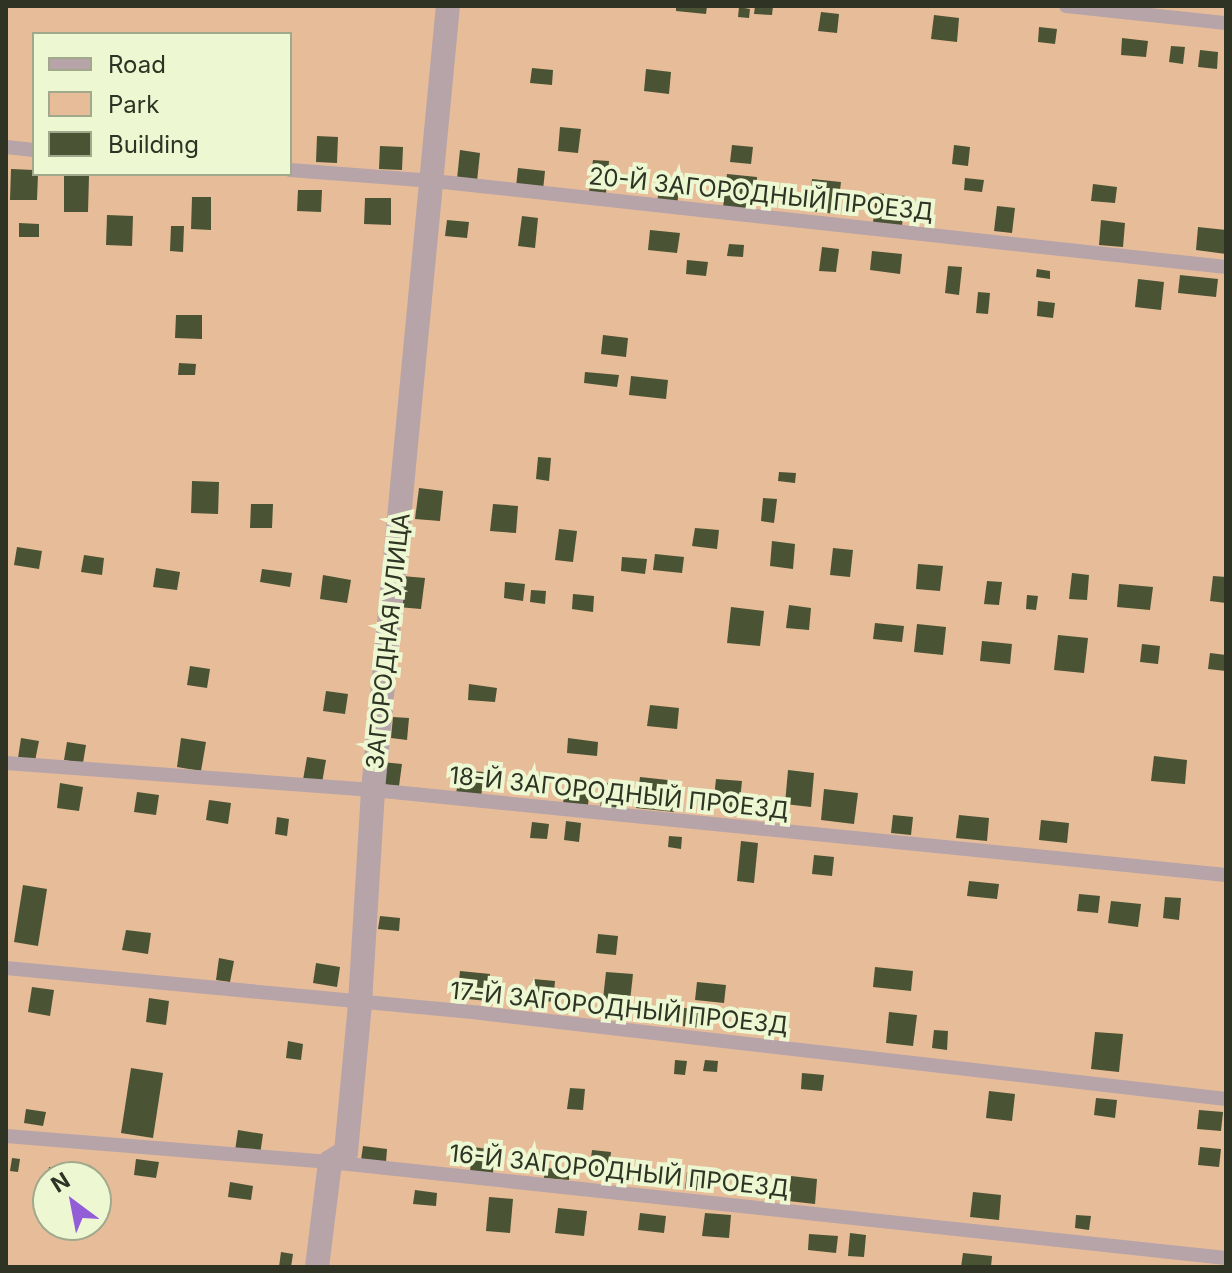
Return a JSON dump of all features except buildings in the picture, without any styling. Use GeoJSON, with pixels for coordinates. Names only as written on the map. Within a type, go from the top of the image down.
{"type":"FeatureCollection","features":[{"type":"Feature","properties":{"kind":"street","name":"ЗАГОРОДНАЯ УЛИЦА"},"geometry":{"type":"LineString","coordinates":[[317,1267],[330,1162],[346,1152],[360,1003],[373,790],[434,181],[448,6]]}},
{"type":"Feature","properties":{"kind":"lane"},"geometry":{"type":"LineString","coordinates":[[1066,6],[1226,23]]}},
{"type":"Feature","properties":{"kind":"lane"},"geometry":{"type":"LineString","coordinates":[[6,147],[32,150]]}},
{"type":"Feature","properties":{"kind":"lane","name":"20-Й ЗАГОРОДНЫЙ ПРОЕЗД"},"geometry":{"type":"LineString","coordinates":[[292,170],[434,181],[1226,267]]}},
{"type":"Feature","properties":{"kind":"lane","name":"18-Й ЗАГОРОДНЫЙ ПРОЕЗД"},"geometry":{"type":"LineString","coordinates":[[6,763],[373,790],[1226,875]]}},
{"type":"Feature","properties":{"kind":"lane","name":"17-Й ЗАГОРОДНЫЙ ПРОЕЗД"},"geometry":{"type":"LineString","coordinates":[[6,968],[480,1013],[1226,1099]]}},
{"type":"Feature","properties":{"kind":"lane","name":"16-Й ЗАГОРОДНЫЙ ПРОЕЗД"},"geometry":{"type":"LineString","coordinates":[[6,1136],[330,1162],[1226,1258]]}},
{"type":"Feature","properties":{"kind":"green space"},"geometry":{"type":"Polygon","coordinates":[[[6,6],[1226,6],[1226,1267],[6,1267],[6,6]]]}}]}
